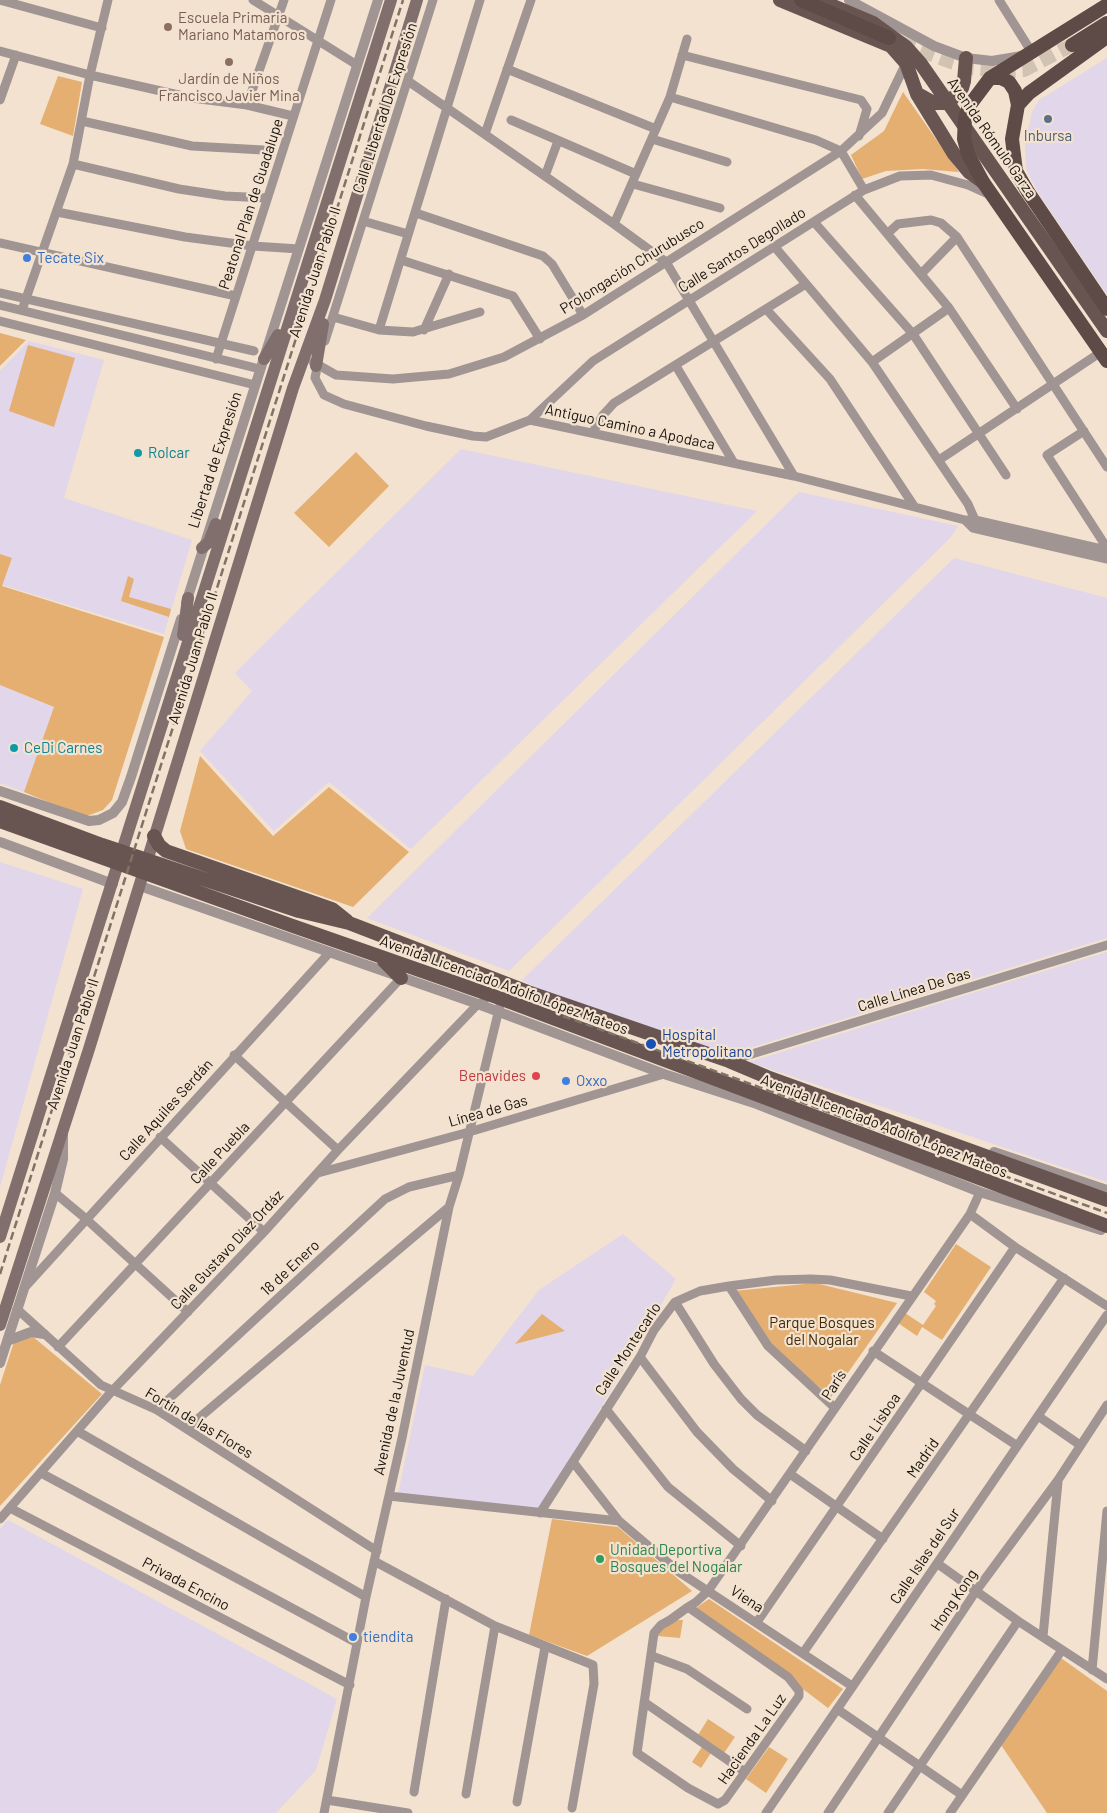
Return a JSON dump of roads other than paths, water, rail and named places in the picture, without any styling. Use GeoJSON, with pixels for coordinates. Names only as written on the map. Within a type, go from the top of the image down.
{"type":"FeatureCollection","features":[{"type":"Feature","properties":{"kind":"highway"},"geometry":{"type":"LineString","coordinates":[[801,0],[889,38]]}},
{"type":"Feature","properties":{"kind":"highway"},"geometry":{"type":"LineString","coordinates":[[1104,357],[982,182],[968,154],[964,139],[965,118],[978,92],[990,78],[1027,53],[1107,5]]}},
{"type":"Feature","properties":{"kind":"highway"},"geometry":{"type":"LineString","coordinates":[[1072,44],[1107,23]]}},
{"type":"Feature","properties":{"kind":"highway"},"geometry":{"type":"LineString","coordinates":[[1018,105],[1040,83],[1107,37]]}},
{"type":"Feature","properties":{"kind":"highway"},"geometry":{"type":"LineString","coordinates":[[990,78],[1001,78],[1009,82],[1015,91],[1018,105],[1012,139],[1016,171],[1028,192],[1107,309]]}},
{"type":"Feature","properties":{"kind":"main road","name":"Avenida Juan Pablo II"},"geometry":{"type":"LineString","coordinates":[[0,1237],[391,0]]}},
{"type":"Feature","properties":{"kind":"main road","name":"Avenida Juan Pablo II"},"geometry":{"type":"LineString","coordinates":[[0,1325],[140,886],[293,388],[325,300],[417,0]]}},
{"type":"Feature","properties":{"kind":"main road"},"geometry":{"type":"LineString","coordinates":[[780,0],[887,44],[906,63],[917,94],[962,165],[982,182]]}},
{"type":"Feature","properties":{"kind":"main road","name":"Avenida Rómulo Garza"},"geometry":{"type":"LineString","coordinates":[[822,1],[873,23],[911,53],[1107,331]]}},
{"type":"Feature","properties":{"kind":"main road"},"geometry":{"type":"LineString","coordinates":[[917,94],[934,102],[944,103],[952,99],[962,88],[966,58]]}},
{"type":"Feature","properties":{"kind":"main road"},"geometry":{"type":"LineString","coordinates":[[316,366],[325,300]]}},
{"type":"Feature","properties":{"kind":"main road"},"geometry":{"type":"LineString","coordinates":[[262,364],[289,318]]}},
{"type":"Feature","properties":{"kind":"main road"},"geometry":{"type":"LineString","coordinates":[[202,548],[209,542],[232,487],[241,473]]}},
{"type":"Feature","properties":{"kind":"main road"},"geometry":{"type":"LineString","coordinates":[[178,669],[188,598]]}},
{"type":"Feature","properties":{"kind":"main road","name":"Avenida Licenciado Adolfo López Mateos"},"geometry":{"type":"LineString","coordinates":[[0,806],[102,845],[299,911],[348,923],[528,992],[729,1061],[767,1077],[929,1134],[1107,1200]]}},
{"type":"Feature","properties":{"kind":"main road","name":"Avenida Licenciado Adolfo López Mateos"},"geometry":{"type":"LineString","coordinates":[[0,821],[380,957],[500,1005],[930,1167],[972,1177],[1107,1226]]}},
{"type":"Feature","properties":{"kind":"main road"},"geometry":{"type":"LineString","coordinates":[[154,836],[161,848],[174,855],[332,909],[343,916],[348,923]]}},
{"type":"Feature","properties":{"kind":"main road"},"geometry":{"type":"LineString","coordinates":[[380,957],[401,978]]}},
{"type":"Feature","properties":{"kind":"main road"},"geometry":{"type":"LineString","coordinates":[[950,1182],[972,1177]]}},
{"type":"Feature","properties":{"kind":"street"},"geometry":{"type":"LineString","coordinates":[[0,0],[102,28]]}},
{"type":"Feature","properties":{"kind":"street"},"geometry":{"type":"LineString","coordinates":[[22,310],[73,164],[90,75],[108,0]]}},
{"type":"Feature","properties":{"kind":"street"},"geometry":{"type":"LineString","coordinates":[[253,0],[357,65]]}},
{"type":"Feature","properties":{"kind":"street"},"geometry":{"type":"LineString","coordinates":[[247,105],[280,16],[284,0]]}},
{"type":"Feature","properties":{"kind":"street","name":"Peatonal Plan de Guadalupe"},"geometry":{"type":"LineString","coordinates":[[216,359],[331,0]]}},
{"type":"Feature","properties":{"kind":"street","name":"Libertad de Expresión"},"geometry":{"type":"LineString","coordinates":[[0,791],[89,821],[105,818],[119,808],[131,777],[202,548],[256,385],[378,0]]}},
{"type":"Feature","properties":{"kind":"street","name":"Calle Libertad De Expresión"},"geometry":{"type":"LineString","coordinates":[[316,366],[433,0]]}},
{"type":"Feature","properties":{"kind":"street"},"geometry":{"type":"LineString","coordinates":[[379,330],[402,260],[408,234],[480,0]]}},
{"type":"Feature","properties":{"kind":"street"},"geometry":{"type":"LineString","coordinates":[[485,134],[531,0]]}},
{"type":"Feature","properties":{"kind":"street","name":"Avenida Rómulo Garza"},"geometry":{"type":"LineString","coordinates":[[849,0],[934,46],[966,58],[992,61],[1027,53]]}},
{"type":"Feature","properties":{"kind":"street"},"geometry":{"type":"LineString","coordinates":[[999,0],[1027,53]]}},
{"type":"Feature","properties":{"kind":"street"},"geometry":{"type":"LineString","coordinates":[[614,224],[670,97],[687,38]]}},
{"type":"Feature","properties":{"kind":"street"},"geometry":{"type":"LineString","coordinates":[[0,51],[90,75],[192,98],[247,105],[293,116]]}},
{"type":"Feature","properties":{"kind":"street"},"geometry":{"type":"LineString","coordinates":[[682,54],[861,100],[867,109],[859,136]]}},
{"type":"Feature","properties":{"kind":"street"},"geometry":{"type":"LineString","coordinates":[[0,100],[16,56]]}},
{"type":"Feature","properties":{"kind":"street","name":"Prolongación Churubusco"},"geometry":{"type":"LineString","coordinates":[[316,366],[336,375],[360,378],[432,377],[495,361],[540,338],[583,315],[841,151],[882,113],[906,63]]}},
{"type":"Feature","properties":{"kind":"street"},"geometry":{"type":"LineString","coordinates":[[507,69],[656,128]]}},
{"type":"Feature","properties":{"kind":"street"},"geometry":{"type":"LineString","coordinates":[[408,81],[666,262],[794,476]]}},
{"type":"Feature","properties":{"kind":"street"},"geometry":{"type":"LineString","coordinates":[[670,97],[816,140],[841,151],[864,190]]}},
{"type":"Feature","properties":{"kind":"street"},"geometry":{"type":"LineString","coordinates":[[511,120],[636,174]]}},
{"type":"Feature","properties":{"kind":"street"},"geometry":{"type":"LineString","coordinates":[[82,121],[192,146],[263,150]]}},
{"type":"Feature","properties":{"kind":"street"},"geometry":{"type":"LineString","coordinates":[[652,139],[727,162]]}},
{"type":"Feature","properties":{"kind":"street"},"geometry":{"type":"LineString","coordinates":[[545,176],[558,141]]}},
{"type":"Feature","properties":{"kind":"street"},"geometry":{"type":"LineString","coordinates":[[73,164],[180,189],[225,196],[267,198]]}},
{"type":"Feature","properties":{"kind":"street","name":"Calle Santos Degollado"},"geometry":{"type":"LineString","coordinates":[[530,420],[593,361],[864,190],[900,176],[931,175],[968,185],[993,196]]}},
{"type":"Feature","properties":{"kind":"street"},"geometry":{"type":"LineString","coordinates":[[633,184],[720,208]]}},
{"type":"Feature","properties":{"kind":"street"},"geometry":{"type":"LineString","coordinates":[[855,195],[922,273],[949,308],[1017,409]]}},
{"type":"Feature","properties":{"kind":"street"},"geometry":{"type":"LineString","coordinates":[[57,212],[185,237],[253,246],[299,249]]}},
{"type":"Feature","properties":{"kind":"street"},"geometry":{"type":"LineString","coordinates":[[416,213],[543,256],[552,264],[583,315]]}},
{"type":"Feature","properties":{"kind":"street"},"geometry":{"type":"LineString","coordinates":[[888,234],[898,224],[932,220],[941,223],[957,236],[1107,467]]}},
{"type":"Feature","properties":{"kind":"street"},"geometry":{"type":"LineString","coordinates":[[363,221],[408,234]]}},
{"type":"Feature","properties":{"kind":"street"},"geometry":{"type":"LineString","coordinates":[[814,222],[912,334],[1006,475]]}},
{"type":"Feature","properties":{"kind":"street"},"geometry":{"type":"LineString","coordinates":[[922,273],[957,236]]}},
{"type":"Feature","properties":{"kind":"street"},"geometry":{"type":"LineString","coordinates":[[0,244],[236,296]]}},
{"type":"Feature","properties":{"kind":"street"},"geometry":{"type":"LineString","coordinates":[[774,246],[872,362],[968,504],[974,524]]}},
{"type":"Feature","properties":{"kind":"street"},"geometry":{"type":"LineString","coordinates":[[402,260],[513,296],[540,338]]}},
{"type":"Feature","properties":{"kind":"street"},"geometry":{"type":"LineString","coordinates":[[424,330],[448,274]]}},
{"type":"Feature","properties":{"kind":"street"},"geometry":{"type":"LineString","coordinates":[[593,432],[603,415],[614,403],[806,284]]}},
{"type":"Feature","properties":{"kind":"street"},"geometry":{"type":"LineString","coordinates":[[0,294],[254,351]]}},
{"type":"Feature","properties":{"kind":"street"},"geometry":{"type":"LineString","coordinates":[[0,305],[216,359],[262,364]]}},
{"type":"Feature","properties":{"kind":"street"},"geometry":{"type":"LineString","coordinates":[[872,362],[949,308]]}},
{"type":"Feature","properties":{"kind":"street"},"geometry":{"type":"LineString","coordinates":[[766,309],[830,380],[914,506]]}},
{"type":"Feature","properties":{"kind":"street"},"geometry":{"type":"LineString","coordinates":[[333,316],[379,330],[413,332],[480,312]]}},
{"type":"Feature","properties":{"kind":"street"},"geometry":{"type":"LineString","coordinates":[[0,321],[256,385]]}},
{"type":"Feature","properties":{"kind":"street"},"geometry":{"type":"LineString","coordinates":[[305,355],[316,366]]}},
{"type":"Feature","properties":{"kind":"street"},"geometry":{"type":"LineString","coordinates":[[939,460],[1054,384],[1104,357]]}},
{"type":"Feature","properties":{"kind":"street","name":"Antiguo Camino a Apodaca"},"geometry":{"type":"LineString","coordinates":[[316,366],[314,374],[318,385],[324,395],[333,400],[426,426],[486,437],[530,420],[593,432],[794,476],[914,506],[1107,559]]}},
{"type":"Feature","properties":{"kind":"street"},"geometry":{"type":"LineString","coordinates":[[676,366],[734,463]]}},
{"type":"Feature","properties":{"kind":"street"},"geometry":{"type":"LineString","coordinates":[[1084,431],[1047,455],[1107,549]]}},
{"type":"Feature","properties":{"kind":"street","name":"Antiguo Camino a Apodaca"},"geometry":{"type":"LineString","coordinates":[[974,524],[1107,549]]}},
{"type":"Feature","properties":{"kind":"street"},"geometry":{"type":"LineString","coordinates":[[0,842],[113,884]]}},
{"type":"Feature","properties":{"kind":"street"},"geometry":{"type":"LineString","coordinates":[[160,894],[156,878],[158,871],[167,858],[174,855]]}},
{"type":"Feature","properties":{"kind":"street"},"geometry":{"type":"LineString","coordinates":[[140,886],[478,1004],[500,1005],[664,1074],[757,1104],[930,1167],[950,1182],[1107,1232]]}},
{"type":"Feature","properties":{"kind":"street","name":"Calle Línea De Gas"},"geometry":{"type":"LineString","coordinates":[[729,1061],[1107,945]]}},
{"type":"Feature","properties":{"kind":"street","name":"Calle Aquiles Serdán"},"geometry":{"type":"LineString","coordinates":[[24,1288],[85,1218],[330,952]]}},
{"type":"Feature","properties":{"kind":"street","name":"Calle Puebla"},"geometry":{"type":"LineString","coordinates":[[58,1347],[401,978]]}},
{"type":"Feature","properties":{"kind":"street","name":"Calle Gustavo Díaz Ordáz"},"geometry":{"type":"LineString","coordinates":[[0,1518],[112,1392],[264,1232],[338,1150],[478,1004]]}},
{"type":"Feature","properties":{"kind":"street","name":"Avenida de la Juventud"},"geometry":{"type":"LineString","coordinates":[[324,1813],[366,1597],[389,1496],[448,1207],[459,1176],[500,1005]]}},
{"type":"Feature","properties":{"kind":"street"},"geometry":{"type":"LineString","coordinates":[[234,1055],[338,1150]]}},
{"type":"Feature","properties":{"kind":"street","name":"Línea de Gas"},"geometry":{"type":"LineString","coordinates":[[318,1173],[469,1132],[664,1074]]}},
{"type":"Feature","properties":{"kind":"street"},"geometry":{"type":"LineString","coordinates":[[0,1363],[55,1193],[63,1159],[63,1130]]}},
{"type":"Feature","properties":{"kind":"street"},"geometry":{"type":"LineString","coordinates":[[929,1134],[943,1135],[1107,1190]]}},
{"type":"Feature","properties":{"kind":"street"},"geometry":{"type":"LineString","coordinates":[[160,1137],[264,1232]]}},
{"type":"Feature","properties":{"kind":"street","name":"18 de Enero"},"geometry":{"type":"LineString","coordinates":[[157,1410],[381,1202],[409,1187],[459,1176]]}},
{"type":"Feature","properties":{"kind":"street","name":"París"},"geometry":{"type":"LineString","coordinates":[[708,1591],[772,1501],[911,1296],[970,1214],[980,1192]]}},
{"type":"Feature","properties":{"kind":"street"},"geometry":{"type":"LineString","coordinates":[[55,1193],[188,1312]]}},
{"type":"Feature","properties":{"kind":"street"},"geometry":{"type":"LineString","coordinates":[[186,1428],[448,1207]]}},
{"type":"Feature","properties":{"kind":"street"},"geometry":{"type":"LineString","coordinates":[[970,1214],[1015,1248],[1107,1306]]}},
{"type":"Feature","properties":{"kind":"street","name":"Calle Lisboa"},"geometry":{"type":"LineString","coordinates":[[757,1622],[1015,1248]]}},
{"type":"Feature","properties":{"kind":"street","name":"Madrid"},"geometry":{"type":"LineString","coordinates":[[803,1653],[1064,1278]]}},
{"type":"Feature","properties":{"kind":"street","name":"Calle Montecarlo"},"geometry":{"type":"LineString","coordinates":[[540,1513],[640,1358],[654,1330],[675,1302],[700,1291],[729,1286],[776,1280],[811,1279],[830,1280],[911,1296]]}},
{"type":"Feature","properties":{"kind":"street"},"geometry":{"type":"LineString","coordinates":[[729,1286],[768,1346],[835,1408]]}},
{"type":"Feature","properties":{"kind":"street"},"geometry":{"type":"LineString","coordinates":[[675,1302],[714,1364],[741,1398],[757,1415],[806,1451]]}},
{"type":"Feature","properties":{"kind":"street","name":"Fortín de las Flores"},"geometry":{"type":"LineString","coordinates":[[17,1309],[101,1385],[112,1392],[157,1410],[376,1551]]}},
{"type":"Feature","properties":{"kind":"street","name":"Calle Islas del Sur"},"geometry":{"type":"LineString","coordinates":[[766,1813],[836,1709],[938,1564],[1016,1445],[1107,1315]]}},
{"type":"Feature","properties":{"kind":"street"},"geometry":{"type":"LineString","coordinates":[[7,1341],[31,1332],[44,1334]]}},
{"type":"Feature","properties":{"kind":"street"},"geometry":{"type":"LineString","coordinates":[[873,1351],[1016,1445]]}},
{"type":"Feature","properties":{"kind":"street"},"geometry":{"type":"LineString","coordinates":[[640,1358],[697,1432],[733,1469],[772,1501]]}},
{"type":"Feature","properties":{"kind":"street","name":"Hong Kong"},"geometry":{"type":"LineString","coordinates":[[828,1813],[976,1591],[1058,1480],[1107,1405]]}},
{"type":"Feature","properties":{"kind":"street"},"geometry":{"type":"LineString","coordinates":[[606,1409],[668,1487],[740,1546]]}},
{"type":"Feature","properties":{"kind":"street"},"geometry":{"type":"LineString","coordinates":[[1038,1416],[1080,1445]]}},
{"type":"Feature","properties":{"kind":"street"},"geometry":{"type":"LineString","coordinates":[[77,1431],[366,1597]]}},
{"type":"Feature","properties":{"kind":"street","name":"Viena"},"geometry":{"type":"LineString","coordinates":[[573,1462],[619,1521],[679,1572],[852,1686]]}},
{"type":"Feature","properties":{"kind":"street"},"geometry":{"type":"LineString","coordinates":[[42,1473],[357,1643]]}},
{"type":"Feature","properties":{"kind":"street"},"geometry":{"type":"LineString","coordinates":[[790,1474],[883,1539]]}},
{"type":"Feature","properties":{"kind":"street"},"geometry":{"type":"LineString","coordinates":[[1042,1636],[1058,1480]]}},
{"type":"Feature","properties":{"kind":"street"},"geometry":{"type":"LineString","coordinates":[[389,1496],[619,1521]]}},
{"type":"Feature","properties":{"kind":"street","name":"Privada Encino"},"geometry":{"type":"LineString","coordinates":[[10,1508],[350,1685]]}},
{"type":"Feature","properties":{"kind":"street"},"geometry":{"type":"LineString","coordinates":[[1092,1670],[1107,1511]]}},
{"type":"Feature","properties":{"kind":"street"},"geometry":{"type":"LineString","coordinates":[[374,1561],[495,1626],[593,1665],[594,1684],[572,1808]]}},
{"type":"Feature","properties":{"kind":"street"},"geometry":{"type":"LineString","coordinates":[[938,1564],[1018,1621],[1107,1679]]}},
{"type":"Feature","properties":{"kind":"street","name":"Hacienda La Luz"},"geometry":{"type":"LineString","coordinates":[[688,1607],[788,1677],[799,1691],[800,1696],[725,1800],[715,1804],[640,1756],[637,1744],[656,1629],[708,1591]]}},
{"type":"Feature","properties":{"kind":"street"},"geometry":{"type":"LineString","coordinates":[[414,1792],[446,1599]]}},
{"type":"Feature","properties":{"kind":"street"},"geometry":{"type":"LineString","coordinates":[[888,1813],[1018,1621]]}},
{"type":"Feature","properties":{"kind":"street"},"geometry":{"type":"LineString","coordinates":[[466,1794],[495,1626]]}},
{"type":"Feature","properties":{"kind":"street"},"geometry":{"type":"LineString","coordinates":[[517,1802],[545,1647]]}},
{"type":"Feature","properties":{"kind":"street"},"geometry":{"type":"LineString","coordinates":[[950,1813],[1062,1650]]}},
{"type":"Feature","properties":{"kind":"street","name":"Hacienda La Luz"},"geometry":{"type":"LineString","coordinates":[[652,1656],[687,1669],[747,1709]]}},
{"type":"Feature","properties":{"kind":"street"},"geometry":{"type":"LineString","coordinates":[[644,1702],[745,1772]]}},
{"type":"Feature","properties":{"kind":"street"},"geometry":{"type":"LineString","coordinates":[[836,1709],[962,1795]]}},
{"type":"Feature","properties":{"kind":"street"},"geometry":{"type":"LineString","coordinates":[[327,1800],[408,1813]]}},
{"type":"Feature","properties":{"kind":"tunnel"},"geometry":{"type":"LineString","coordinates":[[901,43],[971,68],[1007,71],[1024,70],[1072,45]]}},
{"type":"Feature","properties":{"kind":"railway"},"geometry":{"type":"LineString","coordinates":[[0,1274],[403,0]]}},
{"type":"Feature","properties":{"kind":"railway"},"geometry":{"type":"LineString","coordinates":[[563,1016],[1107,1213]]}},
{"type":"Feature","properties":{"kind":"place","name":"Escuela Primaria Mariano Matamoros"},"geometry":{"type":"Point","coordinates":[168,27]}},
{"type":"Feature","properties":{"kind":"place","name":"Jardín de Niños Francisco Javier Mina"},"geometry":{"type":"Point","coordinates":[229,62]}},
{"type":"Feature","properties":{"kind":"place","name":"Inbursa"},"geometry":{"type":"Point","coordinates":[1048,119]}},
{"type":"Feature","properties":{"kind":"place","name":"Tecate Six"},"geometry":{"type":"Point","coordinates":[27,258]}},
{"type":"Feature","properties":{"kind":"place","name":"Rolcar"},"geometry":{"type":"Point","coordinates":[138,453]}},
{"type":"Feature","properties":{"kind":"place","name":"CeDi Carnes"},"geometry":{"type":"Point","coordinates":[14,748]}},
{"type":"Feature","properties":{"kind":"place","name":"Hospital Metropolitano"},"geometry":{"type":"Point","coordinates":[651,1044]}},
{"type":"Feature","properties":{"kind":"place","name":"Benavides"},"geometry":{"type":"Point","coordinates":[536,1076]}},
{"type":"Feature","properties":{"kind":"place","name":"Oxxo"},"geometry":{"type":"Point","coordinates":[566,1081]}},
{"type":"Feature","properties":{"kind":"place","name":"Unidad Deportiva Bosques del Nogalar"},"geometry":{"type":"Point","coordinates":[600,1559]}},
{"type":"Feature","properties":{"kind":"place","name":"tiendita"},"geometry":{"type":"Point","coordinates":[353,1637]}},
{"type":"Feature","properties":{"kind":"park label","name":"Parque Bosques del Nogalar"},"geometry":{"type":"Point","coordinates":[822,1332]}}]}
